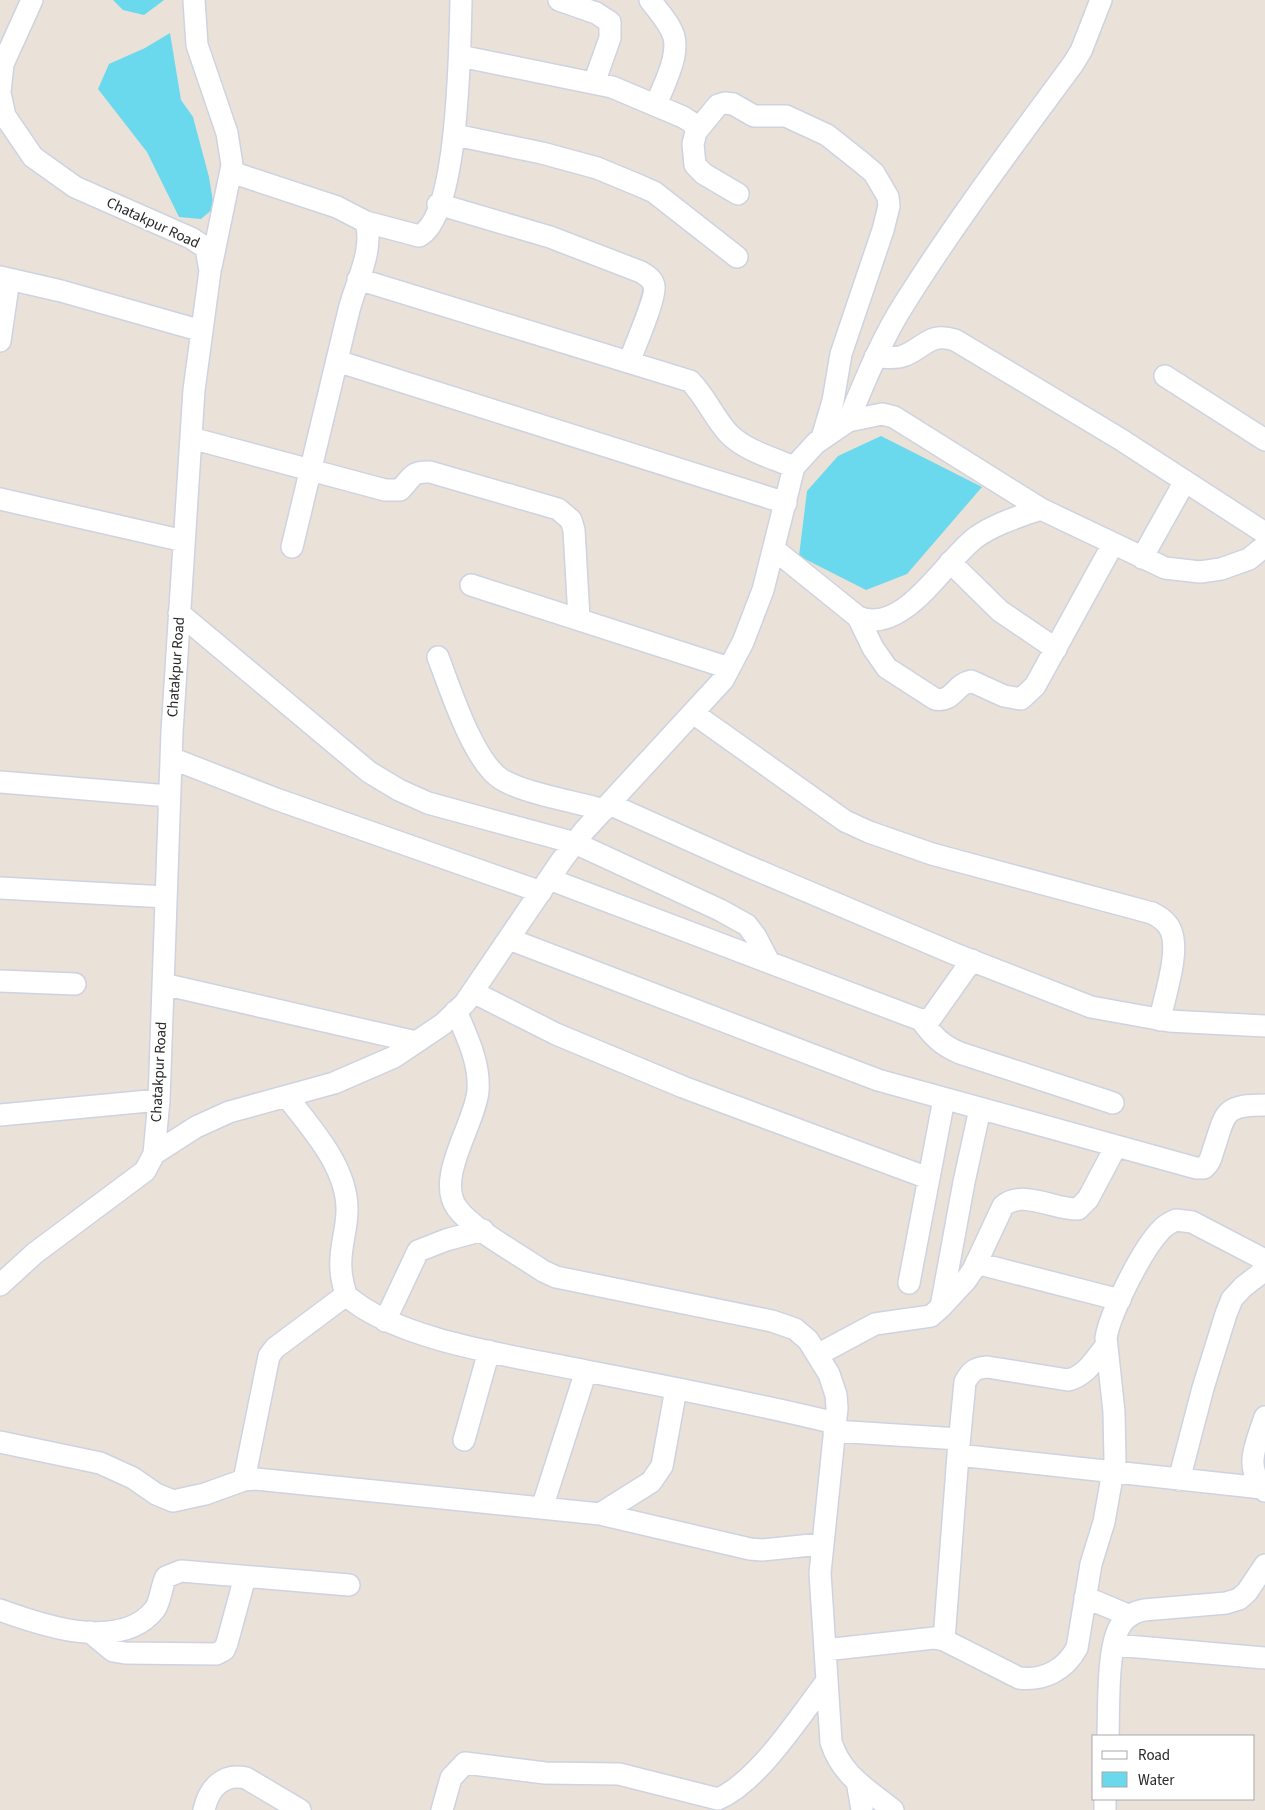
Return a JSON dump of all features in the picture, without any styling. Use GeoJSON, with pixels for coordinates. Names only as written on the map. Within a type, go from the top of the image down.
{"type":"FeatureCollection","features":[{"type":"Feature","properties":{"kind":"street","name":"Chatakpur Road"},"geometry":{"type":"LineString","coordinates":[[1,1281],[35,1253],[145,1171],[154,1154],[159,1100],[171,758],[179,613],[194,390],[210,271],[206,248],[191,238],[75,187],[33,156],[5,116],[0,92],[3,64],[32,0]]}},
{"type":"Feature","properties":{"kind":"street"},"geometry":{"type":"LineString","coordinates":[[194,0],[197,45],[229,139],[230,172],[210,271]]}},
{"type":"Feature","properties":{"kind":"street"},"geometry":{"type":"LineString","coordinates":[[230,172],[337,207],[366,222],[418,236],[426,232],[438,204],[455,135],[461,0]]}},
{"type":"Feature","properties":{"kind":"street"},"geometry":{"type":"LineString","coordinates":[[559,0],[596,13],[610,22],[610,38],[594,83]]}},
{"type":"Feature","properties":{"kind":"street"},"geometry":{"type":"LineString","coordinates":[[650,0],[669,26],[674,37],[672,61],[656,106]]}},
{"type":"Feature","properties":{"kind":"street"},"geometry":{"type":"LineString","coordinates":[[848,421],[875,357],[903,304],[1002,159],[1073,64],[1101,0]]}},
{"type":"Feature","properties":{"kind":"street"},"geometry":{"type":"LineString","coordinates":[[460,56],[612,87],[688,121],[694,124],[696,132],[693,150],[695,165],[704,174],[738,194]]}},
{"type":"Feature","properties":{"kind":"street"},"geometry":{"type":"LineString","coordinates":[[696,132],[718,105],[725,103],[733,104],[754,116],[786,116],[826,135],[861,162],[874,173],[888,197],[889,206],[883,230],[841,354],[833,401],[822,438]]}},
{"type":"Feature","properties":{"kind":"street"},"geometry":{"type":"LineString","coordinates":[[455,135],[542,153],[597,168],[654,192],[737,257]]}},
{"type":"Feature","properties":{"kind":"street"},"geometry":{"type":"LineString","coordinates":[[438,204],[550,237],[641,272],[652,279],[655,288],[654,294],[629,362]]}},
{"type":"Feature","properties":{"kind":"street"},"geometry":{"type":"LineString","coordinates":[[292,547],[336,361],[368,244],[366,222]]}},
{"type":"Feature","properties":{"kind":"street"},"geometry":{"type":"LineString","coordinates":[[0,341],[4,278],[61,291],[202,331]]}},
{"type":"Feature","properties":{"kind":"street"},"geometry":{"type":"LineString","coordinates":[[358,279],[690,381],[700,391],[728,433],[740,443],[794,467]]}},
{"type":"Feature","properties":{"kind":"street"},"geometry":{"type":"LineString","coordinates":[[875,357],[900,357],[934,338],[955,340],[1185,481],[1265,533]]}},
{"type":"Feature","properties":{"kind":"street"},"geometry":{"type":"LineString","coordinates":[[336,361],[786,503]]}},
{"type":"Feature","properties":{"kind":"street"},"geometry":{"type":"LineString","coordinates":[[1166,376],[1265,440]]}},
{"type":"Feature","properties":{"kind":"street"},"geometry":{"type":"LineString","coordinates":[[154,1154],[196,1127],[229,1112],[287,1097],[354,1076],[394,1057],[443,1024],[456,1011],[473,992],[575,843],[606,807],[715,691],[743,642],[763,590],[775,550],[794,467],[822,438],[848,421],[882,414],[894,417],[1041,509],[1164,568],[1200,572],[1237,565],[1249,559],[1265,546]]}},
{"type":"Feature","properties":{"kind":"street"},"geometry":{"type":"LineString","coordinates":[[191,438],[393,492],[400,490],[411,476],[419,471],[430,472],[558,509],[571,520],[574,530],[579,618]]}},
{"type":"Feature","properties":{"kind":"street"},"geometry":{"type":"LineString","coordinates":[[1142,558],[1185,481]]}},
{"type":"Feature","properties":{"kind":"street"},"geometry":{"type":"LineString","coordinates":[[0,500],[184,541]]}},
{"type":"Feature","properties":{"kind":"street"},"geometry":{"type":"LineString","coordinates":[[775,550],[858,617],[874,622],[896,615],[985,531],[1041,509]]}},
{"type":"Feature","properties":{"kind":"street"},"geometry":{"type":"LineString","coordinates":[[858,617],[879,658],[887,668],[936,699],[942,701],[948,698],[965,682],[971,681],[1004,696],[1021,699],[1036,686],[1113,544]]}},
{"type":"Feature","properties":{"kind":"street"},"geometry":{"type":"LineString","coordinates":[[950,562],[1000,611],[1056,649]]}},
{"type":"Feature","properties":{"kind":"street"},"geometry":{"type":"LineString","coordinates":[[471,585],[579,618],[729,668]]}},
{"type":"Feature","properties":{"kind":"street"},"geometry":{"type":"LineString","coordinates":[[179,613],[369,772],[399,790],[428,803],[575,843],[720,910],[747,925],[756,937],[769,962]]}},
{"type":"Feature","properties":{"kind":"street"},"geometry":{"type":"LineString","coordinates":[[438,657],[464,724],[488,767],[500,778],[514,785],[606,807],[972,960],[1091,1007],[1160,1020],[1265,1026]]}},
{"type":"Feature","properties":{"kind":"street"},"geometry":{"type":"LineString","coordinates":[[693,713],[845,821],[869,832],[932,854],[1152,913],[1162,918],[1171,930],[1174,943],[1160,1020]]}},
{"type":"Feature","properties":{"kind":"street"},"geometry":{"type":"LineString","coordinates":[[171,758],[276,799],[545,885],[769,962],[921,1020],[931,1018],[972,960]]}},
{"type":"Feature","properties":{"kind":"street"},"geometry":{"type":"LineString","coordinates":[[0,782],[170,796]]}},
{"type":"Feature","properties":{"kind":"street"},"geometry":{"type":"LineString","coordinates":[[0,888],[166,897]]}},
{"type":"Feature","properties":{"kind":"street"},"geometry":{"type":"LineString","coordinates":[[509,939],[878,1080],[1116,1146],[1204,1168],[1209,1164],[1221,1128],[1232,1108],[1265,1105]]}},
{"type":"Feature","properties":{"kind":"street"},"geometry":{"type":"LineString","coordinates":[[0,981],[75,984]]}},
{"type":"Feature","properties":{"kind":"street"},"geometry":{"type":"LineString","coordinates":[[163,984],[416,1042]]}},
{"type":"Feature","properties":{"kind":"street"},"geometry":{"type":"LineString","coordinates":[[473,992],[556,1034],[683,1087],[928,1178]]}},
{"type":"Feature","properties":{"kind":"street"},"geometry":{"type":"LineString","coordinates":[[456,1011],[473,1053],[478,1072],[478,1091],[475,1108],[455,1161],[451,1180],[452,1197],[457,1208],[470,1222],[543,1271],[556,1277],[772,1321],[795,1329],[808,1340],[819,1354],[829,1374],[836,1395],[835,1427],[821,1544],[820,1573],[831,1742],[836,1760],[858,1782],[893,1810]]}},
{"type":"Feature","properties":{"kind":"street"},"geometry":{"type":"LineString","coordinates":[[921,1020],[934,1038],[943,1046],[1113,1103]]}},
{"type":"Feature","properties":{"kind":"street"},"geometry":{"type":"LineString","coordinates":[[287,1097],[315,1133],[340,1176],[346,1192],[347,1212],[341,1268],[346,1295],[385,1321],[489,1351],[676,1389],[835,1427],[1113,1471],[1264,1490]]}},
{"type":"Feature","properties":{"kind":"street"},"geometry":{"type":"LineString","coordinates":[[909,1283],[944,1098]]}},
{"type":"Feature","properties":{"kind":"street"},"geometry":{"type":"LineString","coordinates":[[0,1115],[159,1100]]}},
{"type":"Feature","properties":{"kind":"street"},"geometry":{"type":"LineString","coordinates":[[941,1307],[964,1182],[980,1109]]}},
{"type":"Feature","properties":{"kind":"street"},"geometry":{"type":"LineString","coordinates":[[819,1354],[875,1324],[931,1316],[966,1280],[1003,1206],[1010,1201],[1022,1199],[1078,1209],[1088,1199],[1116,1146]]}},
{"type":"Feature","properties":{"kind":"street"},"geometry":{"type":"LineString","coordinates":[[825,1650],[919,1639],[944,1640],[1019,1678],[1040,1678],[1059,1670],[1071,1659],[1077,1648],[1091,1564],[1104,1522],[1113,1471],[1116,1447],[1106,1346],[1107,1327],[1120,1300],[1158,1232],[1176,1220],[1192,1222],[1265,1260]]}},
{"type":"Feature","properties":{"kind":"street"},"geometry":{"type":"LineString","coordinates":[[385,1321],[418,1251],[446,1240],[483,1230]]}},
{"type":"Feature","properties":{"kind":"street"},"geometry":{"type":"LineString","coordinates":[[976,1263],[1120,1300]]}},
{"type":"Feature","properties":{"kind":"street"},"geometry":{"type":"LineString","coordinates":[[1180,1480],[1203,1388],[1232,1299],[1261,1278]]}},
{"type":"Feature","properties":{"kind":"street"},"geometry":{"type":"LineString","coordinates":[[244,1480],[269,1356],[275,1348],[346,1295]]}},
{"type":"Feature","properties":{"kind":"street"},"geometry":{"type":"LineString","coordinates":[[944,1640],[958,1447],[966,1382],[971,1372],[978,1368],[987,1367],[1068,1380],[1076,1378],[1086,1371],[1106,1346]]}},
{"type":"Feature","properties":{"kind":"street"},"geometry":{"type":"LineString","coordinates":[[464,1440],[489,1351]]}},
{"type":"Feature","properties":{"kind":"street"},"geometry":{"type":"LineString","coordinates":[[542,1508],[586,1370]]}},
{"type":"Feature","properties":{"kind":"street"},"geometry":{"type":"LineString","coordinates":[[600,1514],[652,1482],[658,1475],[662,1466],[676,1389]]}},
{"type":"Feature","properties":{"kind":"street"},"geometry":{"type":"LineString","coordinates":[[1264,1490],[1254,1476],[1252,1466],[1265,1417]]}},
{"type":"Feature","properties":{"kind":"street"},"geometry":{"type":"LineString","coordinates":[[0,1442],[100,1462],[133,1478],[156,1494],[173,1501],[205,1494],[244,1480],[304,1482],[600,1514],[750,1549],[762,1550],[821,1544]]}},
{"type":"Feature","properties":{"kind":"street"},"geometry":{"type":"LineString","coordinates":[[1108,1735],[1115,1645],[1118,1629],[1130,1616],[1144,1610],[1226,1603],[1239,1599],[1247,1592],[1265,1565]]}},
{"type":"Feature","properties":{"kind":"street"},"geometry":{"type":"LineString","coordinates":[[0,1610],[50,1627],[90,1632],[125,1628],[149,1615],[156,1608],[166,1577],[181,1571],[349,1586]]}},
{"type":"Feature","properties":{"kind":"street"},"geometry":{"type":"LineString","coordinates":[[90,1632],[105,1646],[125,1653],[216,1654],[224,1650],[227,1644],[245,1577]]}},
{"type":"Feature","properties":{"kind":"street"},"geometry":{"type":"LineString","coordinates":[[1085,1597],[1130,1616]]}},
{"type":"Feature","properties":{"kind":"street"},"geometry":{"type":"LineString","coordinates":[[1115,1645],[1265,1658]]}},
{"type":"Feature","properties":{"kind":"street"},"geometry":{"type":"LineString","coordinates":[[442,1810],[451,1778],[465,1763],[545,1774],[620,1774],[718,1799],[731,1793],[762,1765],[827,1681]]}},
{"type":"Feature","properties":{"kind":"street"},"geometry":{"type":"LineString","coordinates":[[204,1810],[206,1798],[214,1786],[224,1779],[236,1776],[246,1778],[300,1810]]}},
{"type":"Feature","properties":{"kind":"street"},"geometry":{"type":"LineString","coordinates":[[858,1782],[862,1810]]}},
{"type":"Feature","properties":{"kind":"water"},"geometry":{"type":"Polygon","coordinates":[[[113,0],[164,0],[144,15],[123,10],[113,0]]]}},
{"type":"Feature","properties":{"kind":"water"},"geometry":{"type":"Polygon","coordinates":[[[170,33],[181,100],[193,117],[209,177],[214,208],[201,219],[179,217],[147,152],[98,89],[109,64],[145,48],[170,33]]]}},
{"type":"Feature","properties":{"kind":"water"},"geometry":{"type":"Polygon","coordinates":[[[881,436],[982,487],[907,574],[866,590],[799,556],[807,491],[838,456],[881,436]]]}}]}
